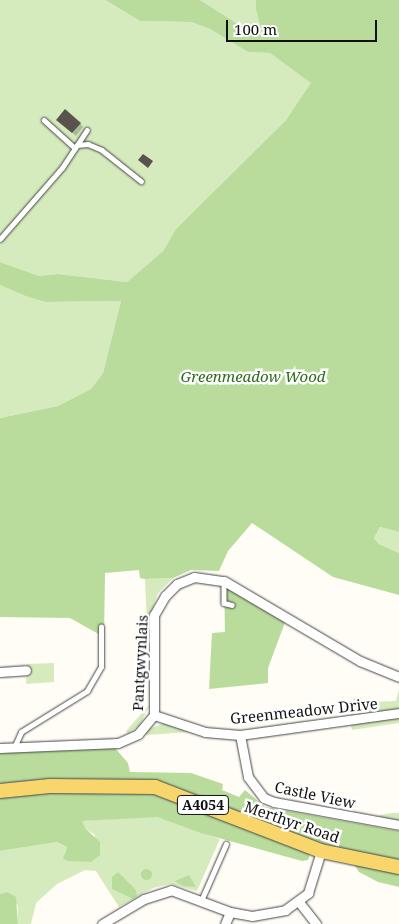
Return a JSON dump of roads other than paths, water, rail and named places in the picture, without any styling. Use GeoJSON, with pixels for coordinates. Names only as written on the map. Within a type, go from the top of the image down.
{"type":"FeatureCollection","features":[{"type":"Feature","properties":{"kind":"main road","name":"Merthyr Road"},"geometry":{"type":"LineString","coordinates":[[0,791],[50,786],[156,786],[321,852],[399,866]]}},
{"type":"Feature","properties":{"kind":"street","name":"Pantgwynlais"},"geometry":{"type":"LineString","coordinates":[[0,748],[118,743],[138,734],[154,715],[153,626],[157,607],[177,584],[194,577],[224,581],[360,661],[399,677]]}},
{"type":"Feature","properties":{"kind":"street"},"geometry":{"type":"LineString","coordinates":[[0,672],[26,670]]}},
{"type":"Feature","properties":{"kind":"street","name":"Greenmeadow Drive"},"geometry":{"type":"LineString","coordinates":[[154,715],[205,732],[240,734],[399,713]]}},
{"type":"Feature","properties":{"kind":"street","name":"Castle View"},"geometry":{"type":"LineString","coordinates":[[240,734],[248,777],[264,798],[274,802],[399,826]]}},
{"type":"Feature","properties":{"kind":"street"},"geometry":{"type":"LineString","coordinates":[[102,924],[158,892],[172,890],[230,912],[268,916],[299,902],[311,888],[321,852]]}},
{"type":"Feature","properties":{"kind":"street"},"geometry":{"type":"LineString","coordinates":[[299,902],[316,924]]}},
{"type":"Feature","properties":{"kind":"street"},"geometry":{"type":"LineString","coordinates":[[225,924],[230,912]]}},
{"type":"Feature","properties":{"kind":"lane"},"geometry":{"type":"LineString","coordinates":[[44,120],[76,146],[88,144],[102,150],[141,181]]}},
{"type":"Feature","properties":{"kind":"lane"},"geometry":{"type":"LineString","coordinates":[[0,239],[32,205],[87,130]]}},
{"type":"Feature","properties":{"kind":"lane"},"geometry":{"type":"LineString","coordinates":[[224,581],[224,603],[232,605]]}},
{"type":"Feature","properties":{"kind":"lane"},"geometry":{"type":"LineString","coordinates":[[14,748],[21,732],[87,691],[101,667],[101,627]]}},
{"type":"Feature","properties":{"kind":"lane"},"geometry":{"type":"LineString","coordinates":[[201,901],[226,844]]}},
{"type":"Feature","properties":{"kind":"park label","name":"Greenmeadow Wood"},"geometry":{"type":"Point","coordinates":[253,377]}}]}
